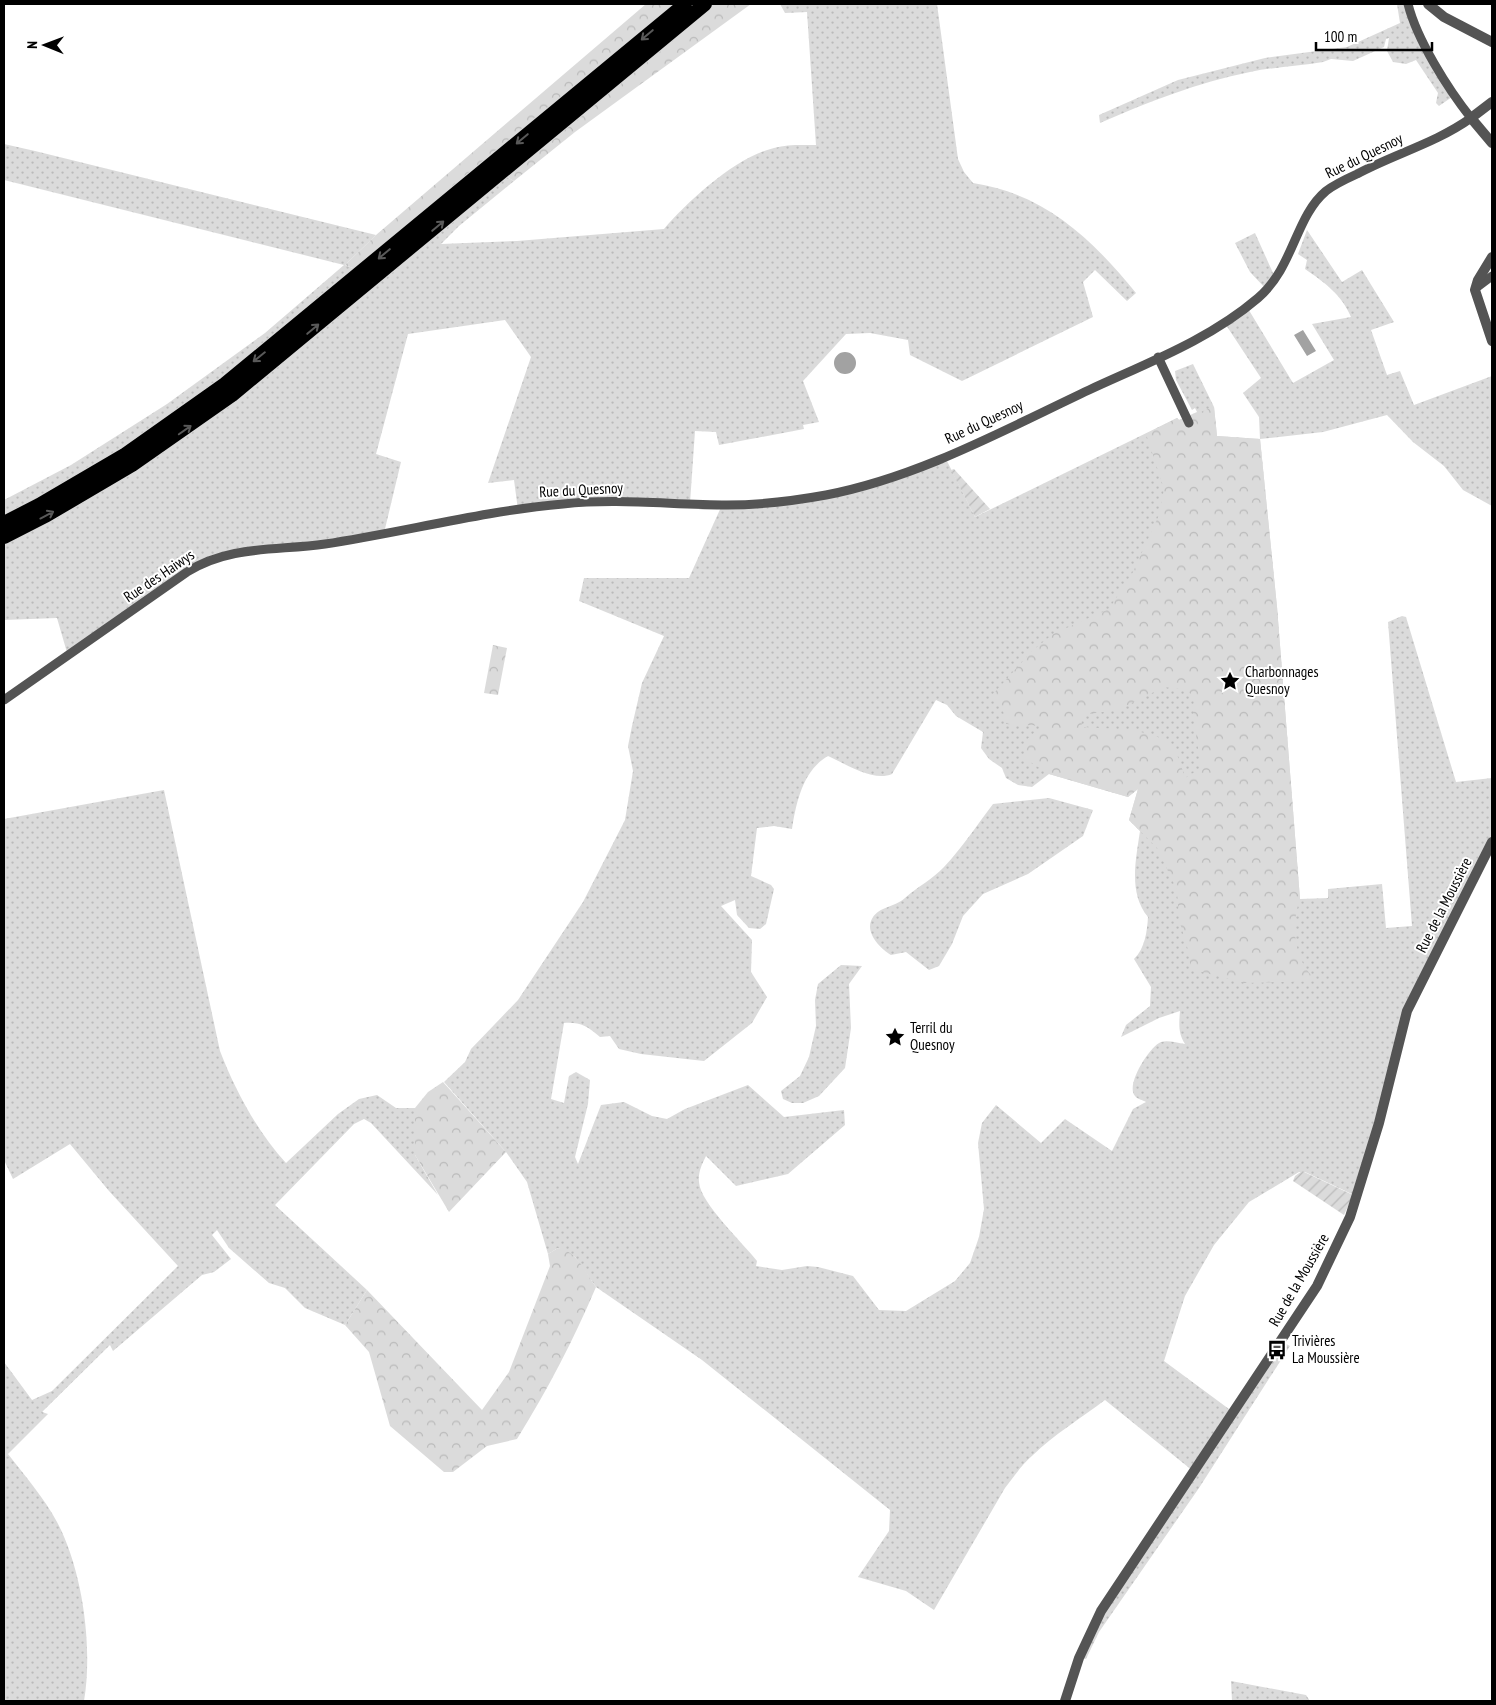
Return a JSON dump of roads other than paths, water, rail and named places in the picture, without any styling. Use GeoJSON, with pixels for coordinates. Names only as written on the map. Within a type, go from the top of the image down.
{"type":"FeatureCollection","features":[{"type":"Feature","properties":{"kind":"highway"},"geometry":{"type":"LineString","coordinates":[[4,523],[39,505],[126,454],[225,384],[685,4]]}},
{"type":"Feature","properties":{"kind":"highway"},"geometry":{"type":"LineString","coordinates":[[4,537],[47,515],[132,465],[232,395],[705,4]]}},
{"type":"Feature","properties":{"kind":"street"},"geometry":{"type":"LineString","coordinates":[[1408,4],[1414,24],[1453,94],[1492,143]]}},
{"type":"Feature","properties":{"kind":"street"},"geometry":{"type":"LineString","coordinates":[[1428,4],[1444,17],[1492,42]]}},
{"type":"Feature","properties":{"kind":"street","name":"Rue du Quesnoy"},"geometry":{"type":"LineString","coordinates":[[384,533],[562,504],[644,502],[745,504],[826,495],[921,468],[1200,338],[1247,307],[1267,290],[1282,269],[1316,200],[1330,188],[1380,161],[1440,137],[1471,118],[1492,102]]}},
{"type":"Feature","properties":{"kind":"street"},"geometry":{"type":"LineString","coordinates":[[1492,257],[1478,280],[1476,288],[1492,341]]}},
{"type":"Feature","properties":{"kind":"street"},"geometry":{"type":"LineString","coordinates":[[1476,288],[1492,276]]}},
{"type":"Feature","properties":{"kind":"street"},"geometry":{"type":"LineString","coordinates":[[1158,357],[1190,424]]}},
{"type":"Feature","properties":{"kind":"street","name":"Rue des Haiwys"},"geometry":{"type":"LineString","coordinates":[[4,700],[202,562],[228,554],[321,545],[384,533]]}},
{"type":"Feature","properties":{"kind":"street","name":"Rue de la Moussière"},"geometry":{"type":"LineString","coordinates":[[1065,1701],[1079,1658],[1101,1610],[1310,1299],[1341,1238],[1376,1132],[1407,1011],[1492,842]]}},
{"type":"Feature","properties":{"kind":"place","name":"Charbonnages Quesnoy"},"geometry":{"type":"Point","coordinates":[1230,681]}},
{"type":"Feature","properties":{"kind":"place","name":"Terril du Quesnoy"},"geometry":{"type":"Point","coordinates":[895,1037]}},
{"type":"Feature","properties":{"kind":"place","name":"Trivières La Moussière"},"geometry":{"type":"Point","coordinates":[1277,1350]}}]}
